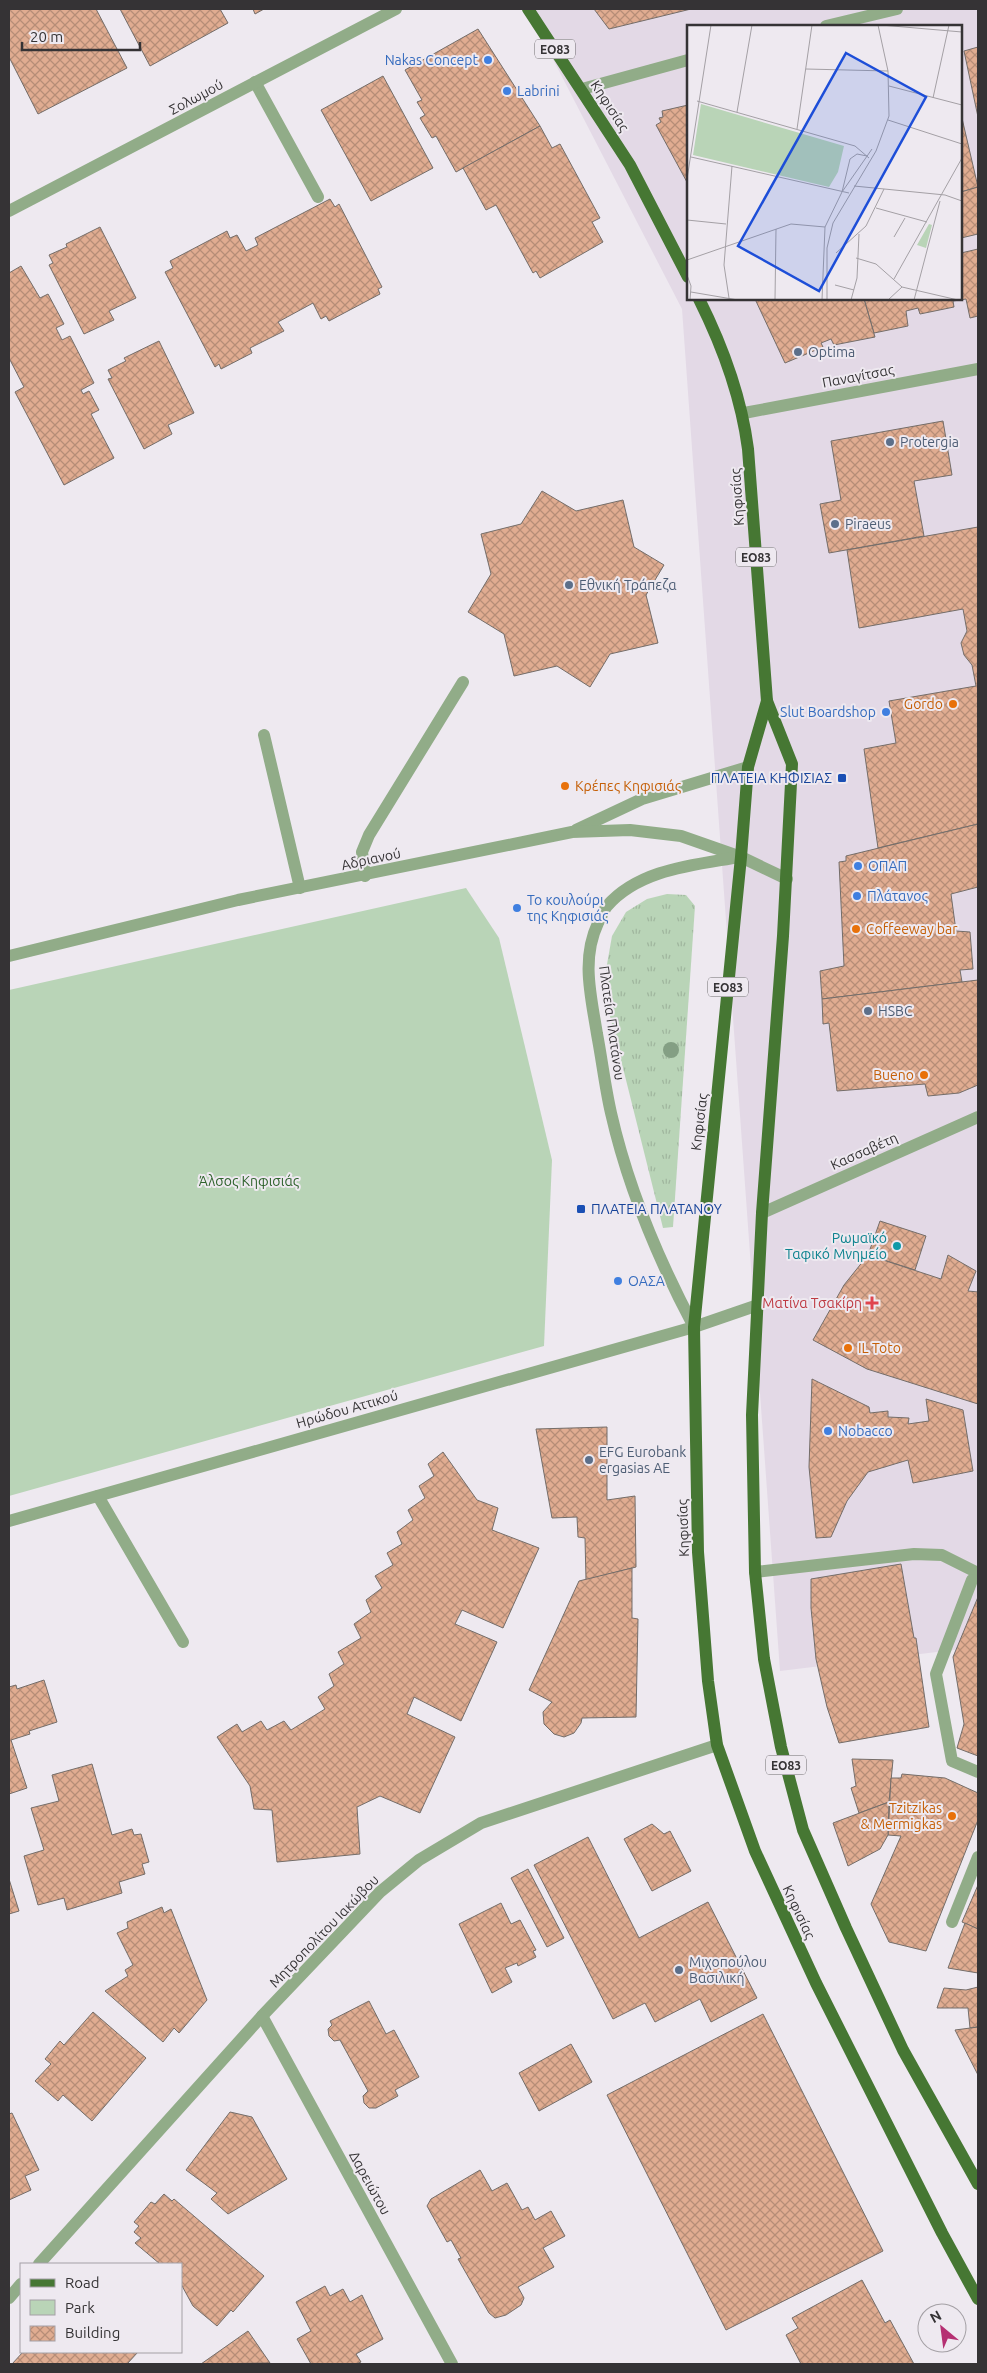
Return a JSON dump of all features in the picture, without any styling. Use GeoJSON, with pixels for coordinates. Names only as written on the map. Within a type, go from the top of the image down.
{"type":"FeatureCollection","features":[{"type":"Feature","properties":{"kind":"main road","name":"Κηφισίας"},"geometry":{"type":"LineString","coordinates":[[528,9],[630,165],[687,275]]}},
{"type":"Feature","properties":{"kind":"main road","name":"Κηφισίας"},"geometry":{"type":"LineString","coordinates":[[699,300],[730,369],[744,413],[767,701],[792,764],[787,879],[762,1213],[752,1447],[755,1572],[764,1659],[781,1747],[803,1830],[846,1928],[904,2050],[978,2184]]}},
{"type":"Feature","properties":{"kind":"main road","name":"Κηφισίας"},"geometry":{"type":"LineString","coordinates":[[767,701],[748,767],[741,857],[694,1327],[698,1552],[708,1681],[717,1745],[755,1851],[812,1974],[942,2232],[978,2299]]}},
{"type":"Feature","properties":{"kind":"street","name":"Σολωμού"},"geometry":{"type":"LineString","coordinates":[[9,211],[396,9]]}},
{"type":"Feature","properties":{"kind":"street"},"geometry":{"type":"LineString","coordinates":[[830,25],[897,9]]}},
{"type":"Feature","properties":{"kind":"street"},"geometry":{"type":"LineString","coordinates":[[582,89],[687,60]]}},
{"type":"Feature","properties":{"kind":"street"},"geometry":{"type":"LineString","coordinates":[[255,82],[318,197]]}},
{"type":"Feature","properties":{"kind":"street","name":"Παναγίτσας"},"geometry":{"type":"LineString","coordinates":[[744,413],[978,369]]}},
{"type":"Feature","properties":{"kind":"street"},"geometry":{"type":"LineString","coordinates":[[365,876],[362,852],[369,835],[463,682]]}},
{"type":"Feature","properties":{"kind":"street"},"geometry":{"type":"LineString","coordinates":[[264,735],[300,888]]}},
{"type":"Feature","properties":{"kind":"street"},"geometry":{"type":"LineString","coordinates":[[572,832],[642,799],[748,767]]}},
{"type":"Feature","properties":{"kind":"street","name":"Αδριανού"},"geometry":{"type":"LineString","coordinates":[[9,956],[238,900],[365,876],[572,832],[630,830],[681,836],[741,857]]}},
{"type":"Feature","properties":{"kind":"street"},"geometry":{"type":"LineString","coordinates":[[741,857],[787,879]]}},
{"type":"Feature","properties":{"kind":"street","name":"Πλατεία Πλατάνου"},"geometry":{"type":"LineString","coordinates":[[694,1327],[655,1250],[631,1185],[610,1111],[587,972],[591,938],[606,907],[629,888],[642,880],[683,868],[741,857]]}},
{"type":"Feature","properties":{"kind":"street","name":"Κασσαβέτη"},"geometry":{"type":"LineString","coordinates":[[762,1213],[978,1117]]}},
{"type":"Feature","properties":{"kind":"street","name":"Ηρώδου Αττικού"},"geometry":{"type":"LineString","coordinates":[[9,1521],[694,1327],[758,1305]]}},
{"type":"Feature","properties":{"kind":"street"},"geometry":{"type":"LineString","coordinates":[[98,1496],[182,1642]]}},
{"type":"Feature","properties":{"kind":"street"},"geometry":{"type":"LineString","coordinates":[[755,1572],[914,1554],[942,1555],[975,1577],[936,1674],[952,1762],[978,1772]]}},
{"type":"Feature","properties":{"kind":"street","name":"Μητροπολίτου Ιακώβου"},"geometry":{"type":"LineString","coordinates":[[40,2263],[262,2016],[380,1892],[419,1860],[481,1823],[717,1745]]}},
{"type":"Feature","properties":{"kind":"street"},"geometry":{"type":"LineString","coordinates":[[952,1922],[978,1858]]}},
{"type":"Feature","properties":{"kind":"street","name":"Δαρειώτου"},"geometry":{"type":"LineString","coordinates":[[262,2016],[452,2364]]}},
{"type":"Feature","properties":{"kind":"street"},"geometry":{"type":"LineString","coordinates":[[9,2298],[20,2285]]}},
{"type":"Feature","properties":{"kind":"shaded area"},"geometry":{"type":"Polygon","coordinates":[[[527,9],[978,9],[978,1647],[780,1671],[682,309],[527,9]]]}},
{"type":"Feature","properties":{"kind":"green space","name":"Άλσος Κηφισιάς"},"geometry":{"type":"Polygon","coordinates":[[[466,888],[499,938],[552,1160],[544,1346],[9,1496],[9,990],[466,888]]]}},
{"type":"Feature","properties":{"kind":"green space"},"geometry":{"type":"Polygon","coordinates":[[[667,894],[686,895],[695,906],[673,1227],[663,1228],[609,1012],[606,970],[612,936],[626,912],[647,899],[667,894]]]}},
{"type":"Feature","properties":{"kind":"building"},"geometry":{"type":"Polygon","coordinates":[[[9,9],[96,9],[127,68],[38,114],[9,57],[9,9]]]}},
{"type":"Feature","properties":{"kind":"building"},"geometry":{"type":"Polygon","coordinates":[[[120,9],[220,9],[228,23],[150,66],[120,9]]]}},
{"type":"Feature","properties":{"kind":"building"},"geometry":{"type":"Polygon","coordinates":[[[253,9],[264,9],[255,14],[253,9]]]}},
{"type":"Feature","properties":{"kind":"building"},"geometry":{"type":"Polygon","coordinates":[[[594,9],[691,9],[609,29],[594,9]]]}},
{"type":"Feature","properties":{"kind":"building"},"geometry":{"type":"Polygon","coordinates":[[[478,29],[540,126],[456,172],[436,136],[432,138],[420,118],[425,115],[417,102],[422,100],[405,70],[478,29]]]}},
{"type":"Feature","properties":{"kind":"building"},"geometry":{"type":"Polygon","coordinates":[[[978,47],[978,117],[964,51],[978,47]]]}},
{"type":"Feature","properties":{"kind":"building"},"geometry":{"type":"Polygon","coordinates":[[[383,76],[433,168],[371,201],[321,110],[383,76]]]}},
{"type":"Feature","properties":{"kind":"building"},"geometry":{"type":"Polygon","coordinates":[[[687,105],[687,182],[656,125],[661,122],[659,118],[663,117],[662,111],[687,105]]]}},
{"type":"Feature","properties":{"kind":"building"},"geometry":{"type":"Polygon","coordinates":[[[962,118],[978,187],[962,192],[962,118]]]}},
{"type":"Feature","properties":{"kind":"building"},"geometry":{"type":"Polygon","coordinates":[[[540,126],[552,148],[560,144],[600,218],[592,222],[603,242],[540,278],[536,271],[533,273],[496,205],[486,210],[463,168],[540,126]]]}},
{"type":"Feature","properties":{"kind":"building"},"geometry":{"type":"Polygon","coordinates":[[[978,187],[978,234],[962,238],[962,192],[978,187]]]}},
{"type":"Feature","properties":{"kind":"building"},"geometry":{"type":"Polygon","coordinates":[[[330,199],[335,207],[339,204],[382,287],[378,289],[380,294],[329,321],[326,316],[321,319],[313,303],[278,322],[284,331],[250,348],[252,353],[221,369],[219,364],[215,367],[165,272],[173,268],[170,261],[227,231],[230,238],[237,235],[246,251],[258,245],[255,238],[330,199]]]}},
{"type":"Feature","properties":{"kind":"building"},"geometry":{"type":"Polygon","coordinates":[[[100,227],[136,298],[109,311],[114,320],[84,334],[49,265],[53,263],[49,255],[67,247],[66,244],[100,227]]]}},
{"type":"Feature","properties":{"kind":"building"},"geometry":{"type":"Polygon","coordinates":[[[978,249],[978,316],[970,318],[966,299],[962,300],[962,253],[978,249]]]}},
{"type":"Feature","properties":{"kind":"building"},"geometry":{"type":"Polygon","coordinates":[[[21,266],[40,298],[48,294],[64,324],[56,328],[62,340],[70,336],[94,383],[81,390],[83,394],[89,391],[99,410],[91,414],[114,458],[64,485],[15,392],[24,387],[9,358],[9,273],[21,266]]]}},
{"type":"Feature","properties":{"kind":"building"},"geometry":{"type":"Polygon","coordinates":[[[755,300],[864,300],[875,337],[834,345],[831,339],[821,343],[823,347],[785,363],[755,300]]]}},
{"type":"Feature","properties":{"kind":"building"},"geometry":{"type":"Polygon","coordinates":[[[864,300],[960,300],[953,301],[954,307],[920,314],[918,308],[906,311],[908,326],[874,333],[864,300]]]}},
{"type":"Feature","properties":{"kind":"building"},"geometry":{"type":"Polygon","coordinates":[[[159,341],[194,413],[168,425],[172,434],[144,449],[108,379],[112,378],[108,370],[126,361],[124,358],[159,341]]]}},
{"type":"Feature","properties":{"kind":"building"},"geometry":{"type":"Polygon","coordinates":[[[943,421],[952,475],[914,481],[924,536],[829,553],[820,504],[841,500],[831,441],[943,421]]]}},
{"type":"Feature","properties":{"kind":"building","name":"Εθνική Τράπεζα"},"geometry":{"type":"Polygon","coordinates":[[[542,491],[576,511],[623,500],[634,547],[664,565],[646,595],[658,643],[610,654],[590,687],[557,666],[514,676],[504,634],[468,612],[491,574],[481,534],[521,524],[542,491]]]}},
{"type":"Feature","properties":{"kind":"building"},"geometry":{"type":"Polygon","coordinates":[[[978,527],[978,824],[878,848],[864,749],[896,743],[889,701],[976,686],[972,665],[964,655],[961,643],[967,631],[963,609],[859,628],[847,550],[978,527]]]}},
{"type":"Feature","properties":{"kind":"building"},"geometry":{"type":"Polygon","coordinates":[[[978,824],[978,887],[951,894],[956,931],[970,932],[973,969],[960,970],[962,982],[822,999],[820,971],[844,966],[839,862],[846,861],[846,856],[978,824]]]}},
{"type":"Feature","properties":{"kind":"building"},"geometry":{"type":"Polygon","coordinates":[[[978,980],[978,1085],[959,1093],[928,1096],[925,1084],[837,1091],[829,1023],[823,1024],[822,999],[978,980]]]}},
{"type":"Feature","properties":{"kind":"building","name":"Ρωμαϊκό Ταφικό Μνημείο"},"geometry":{"type":"Polygon","coordinates":[[[880,1221],[926,1236],[915,1270],[868,1255],[880,1221]]]}},
{"type":"Feature","properties":{"kind":"building"},"geometry":{"type":"Polygon","coordinates":[[[868,1255],[941,1279],[948,1255],[976,1271],[968,1291],[978,1292],[978,1404],[867,1369],[813,1340],[844,1285],[868,1255]]]}},
{"type":"Feature","properties":{"kind":"building"},"geometry":{"type":"Polygon","coordinates":[[[812,1379],[869,1407],[870,1413],[888,1411],[888,1417],[909,1418],[908,1424],[929,1421],[926,1399],[963,1410],[973,1471],[913,1483],[908,1460],[868,1472],[847,1501],[831,1537],[816,1538],[809,1467],[812,1379]]]}},
{"type":"Feature","properties":{"kind":"building"},"geometry":{"type":"Polygon","coordinates":[[[607,1427],[607,1500],[635,1496],[636,1567],[586,1580],[585,1538],[578,1537],[577,1517],[552,1518],[536,1429],[607,1427]]]}},
{"type":"Feature","properties":{"kind":"building"},"geometry":{"type":"Polygon","coordinates":[[[443,1452],[477,1500],[498,1508],[492,1530],[539,1548],[503,1628],[462,1610],[455,1624],[497,1642],[461,1721],[414,1697],[407,1714],[455,1737],[420,1813],[380,1796],[357,1807],[360,1854],[277,1862],[272,1810],[254,1809],[250,1786],[217,1737],[237,1724],[242,1732],[261,1721],[267,1730],[284,1721],[291,1730],[325,1709],[318,1697],[334,1686],[329,1674],[344,1664],[338,1652],[361,1638],[354,1624],[371,1612],[366,1600],[382,1588],[375,1576],[393,1565],[387,1553],[402,1544],[397,1532],[413,1520],[408,1510],[425,1498],[419,1486],[434,1476],[428,1464],[443,1452]]]}},
{"type":"Feature","properties":{"kind":"building"},"geometry":{"type":"Polygon","coordinates":[[[901,1564],[914,1638],[916,1638],[929,1727],[839,1743],[827,1707],[816,1659],[811,1608],[811,1579],[901,1564]]]}},
{"type":"Feature","properties":{"kind":"building"},"geometry":{"type":"Polygon","coordinates":[[[632,1568],[632,1618],[638,1619],[636,1717],[582,1718],[574,1733],[564,1737],[554,1734],[544,1724],[543,1712],[552,1702],[529,1690],[579,1581],[632,1568]]]}},
{"type":"Feature","properties":{"kind":"building"},"geometry":{"type":"Polygon","coordinates":[[[978,1597],[978,1756],[957,1748],[964,1724],[953,1657],[978,1597]]]}},
{"type":"Feature","properties":{"kind":"building"},"geometry":{"type":"Polygon","coordinates":[[[44,1680],[57,1722],[29,1731],[30,1734],[11,1740],[27,1788],[9,1794],[9,1687],[16,1685],[17,1689],[44,1680]]]}},
{"type":"Feature","properties":{"kind":"building"},"geometry":{"type":"Polygon","coordinates":[[[852,1759],[893,1760],[889,1802],[859,1813],[851,1788],[856,1786],[852,1759]]]}},
{"type":"Feature","properties":{"kind":"building"},"geometry":{"type":"Polygon","coordinates":[[[92,1764],[112,1835],[132,1829],[134,1835],[141,1834],[149,1862],[142,1864],[145,1874],[119,1882],[122,1893],[67,1910],[64,1898],[38,1905],[24,1856],[44,1850],[31,1808],[59,1801],[52,1775],[92,1764]]]}},
{"type":"Feature","properties":{"kind":"building"},"geometry":{"type":"Polygon","coordinates":[[[902,1774],[945,1778],[978,1793],[978,1820],[926,1951],[889,1942],[871,1904],[901,1836],[888,1835],[891,1778],[901,1778],[902,1774]]]}},
{"type":"Feature","properties":{"kind":"building"},"geometry":{"type":"Polygon","coordinates":[[[889,1802],[888,1835],[880,1849],[848,1866],[833,1823],[889,1802]]]}},
{"type":"Feature","properties":{"kind":"building"},"geometry":{"type":"Polygon","coordinates":[[[652,1824],[664,1834],[670,1831],[691,1871],[652,1891],[624,1839],[652,1824]]]}},
{"type":"Feature","properties":{"kind":"building"},"geometry":{"type":"Polygon","coordinates":[[[588,1837],[639,1938],[708,1902],[757,1998],[711,2022],[700,1999],[655,2022],[645,2003],[613,2019],[534,1865],[588,1837]]]}},
{"type":"Feature","properties":{"kind":"building"},"geometry":{"type":"Polygon","coordinates":[[[528,1869],[564,1938],[547,1947],[511,1878],[528,1869]]]}},
{"type":"Feature","properties":{"kind":"building"},"geometry":{"type":"Polygon","coordinates":[[[9,1879],[19,1911],[9,1914],[9,1879]]]}},
{"type":"Feature","properties":{"kind":"building"},"geometry":{"type":"Polygon","coordinates":[[[978,1885],[978,1929],[962,1922],[978,1885]]]}},
{"type":"Feature","properties":{"kind":"building"},"geometry":{"type":"Polygon","coordinates":[[[501,1903],[511,1924],[520,1920],[536,1950],[533,1951],[536,1957],[518,1966],[517,1963],[505,1968],[512,1982],[492,1993],[459,1924],[501,1903]]]}},
{"type":"Feature","properties":{"kind":"building"},"geometry":{"type":"Polygon","coordinates":[[[162,1907],[164,1913],[171,1909],[207,2000],[179,2033],[174,2028],[163,2042],[105,1991],[128,1976],[125,1970],[133,1965],[117,1933],[128,1928],[127,1922],[162,1907]]]}},
{"type":"Feature","properties":{"kind":"building"},"geometry":{"type":"Polygon","coordinates":[[[965,1923],[978,1929],[978,1973],[948,1968],[965,1923]]]}},
{"type":"Feature","properties":{"kind":"building"},"geometry":{"type":"Polygon","coordinates":[[[978,1987],[978,2027],[970,2028],[968,2008],[937,2008],[944,1988],[966,1990],[978,1987]]]}},
{"type":"Feature","properties":{"kind":"building"},"geometry":{"type":"Polygon","coordinates":[[[369,2001],[386,2034],[394,2030],[419,2077],[395,2090],[398,2096],[376,2108],[369,2108],[364,2103],[363,2096],[368,2091],[340,2040],[334,2041],[329,2036],[328,2029],[332,2025],[330,2021],[369,2001]]]}},
{"type":"Feature","properties":{"kind":"building"},"geometry":{"type":"Polygon","coordinates":[[[93,2012],[146,2058],[92,2121],[63,2095],[58,2101],[35,2081],[51,2064],[45,2059],[60,2041],[64,2045],[93,2012]]]}},
{"type":"Feature","properties":{"kind":"building"},"geometry":{"type":"Polygon","coordinates":[[[763,2014],[883,2251],[726,2330],[607,2095],[763,2014]]]}},
{"type":"Feature","properties":{"kind":"building"},"geometry":{"type":"Polygon","coordinates":[[[978,2027],[978,2075],[955,2030],[978,2027]]]}},
{"type":"Feature","properties":{"kind":"building"},"geometry":{"type":"Polygon","coordinates":[[[571,2044],[592,2082],[539,2111],[519,2073],[571,2044]]]}},
{"type":"Feature","properties":{"kind":"building"},"geometry":{"type":"Polygon","coordinates":[[[230,2112],[252,2117],[287,2179],[228,2214],[211,2199],[217,2193],[186,2170],[230,2112]]]}},
{"type":"Feature","properties":{"kind":"building"},"geometry":{"type":"Polygon","coordinates":[[[12,2113],[39,2170],[25,2176],[31,2190],[9,2200],[9,2114],[12,2113]]]}},
{"type":"Feature","properties":{"kind":"building"},"geometry":{"type":"Polygon","coordinates":[[[480,2170],[492,2191],[507,2183],[522,2210],[528,2207],[535,2220],[551,2211],[565,2236],[543,2248],[554,2267],[518,2287],[524,2298],[521,2305],[506,2315],[495,2318],[489,2313],[458,2259],[461,2258],[451,2240],[447,2242],[427,2206],[431,2199],[480,2170]]]}},
{"type":"Feature","properties":{"kind":"building"},"geometry":{"type":"Polygon","coordinates":[[[164,2194],[172,2201],[174,2199],[264,2276],[233,2312],[231,2310],[217,2326],[193,2306],[182,2286],[182,2263],[159,2263],[135,2243],[141,2238],[134,2232],[139,2226],[134,2222],[151,2202],[155,2204],[164,2194]]]}},
{"type":"Feature","properties":{"kind":"building"},"geometry":{"type":"Polygon","coordinates":[[[862,2280],[885,2323],[890,2320],[914,2364],[801,2364],[786,2335],[798,2328],[792,2318],[862,2280]]]}},
{"type":"Feature","properties":{"kind":"building"},"geometry":{"type":"Polygon","coordinates":[[[325,2286],[330,2296],[343,2289],[350,2302],[362,2295],[383,2339],[356,2354],[361,2362],[356,2364],[311,2364],[297,2339],[311,2331],[296,2302],[325,2286]]]}},
{"type":"Feature","properties":{"kind":"building"},"geometry":{"type":"Polygon","coordinates":[[[248,2331],[270,2363],[201,2364],[248,2331]]]}},
{"type":"Feature","properties":{"kind":"building"},"geometry":{"type":"Polygon","coordinates":[[[22,2353],[137,2353],[127,2364],[12,2364],[22,2353]]]}},
{"type":"Feature","properties":{"kind":"place","name":"Nakas Concept"},"geometry":{"type":"Point","coordinates":[488,60]}},
{"type":"Feature","properties":{"kind":"place","name":"Labrini"},"geometry":{"type":"Point","coordinates":[507,91]}},
{"type":"Feature","properties":{"kind":"place","name":"Optima"},"geometry":{"type":"Point","coordinates":[798,352]}},
{"type":"Feature","properties":{"kind":"place","name":"Protergia"},"geometry":{"type":"Point","coordinates":[890,442]}},
{"type":"Feature","properties":{"kind":"place","name":"Piraeus"},"geometry":{"type":"Point","coordinates":[835,524]}},
{"type":"Feature","properties":{"kind":"place","name":"Εθνική Τράπεζα"},"geometry":{"type":"Point","coordinates":[569,585]}},
{"type":"Feature","properties":{"kind":"place","name":"Gordo"},"geometry":{"type":"Point","coordinates":[953,704]}},
{"type":"Feature","properties":{"kind":"place","name":"Slut Boardshop"},"geometry":{"type":"Point","coordinates":[886,712]}},
{"type":"Feature","properties":{"kind":"place","name":"ΠΛΑΤΕΙΑ ΚΗΦΙΣΙΑΣ"},"geometry":{"type":"Point","coordinates":[842,778]}},
{"type":"Feature","properties":{"kind":"place","name":"Κρέπες Κηφισιάς"},"geometry":{"type":"Point","coordinates":[565,786]}},
{"type":"Feature","properties":{"kind":"place","name":"ΟΠΑΠ"},"geometry":{"type":"Point","coordinates":[858,866]}},
{"type":"Feature","properties":{"kind":"place","name":"Πλάτανος"},"geometry":{"type":"Point","coordinates":[857,896]}},
{"type":"Feature","properties":{"kind":"place","name":"Το κουλούρι της Κηφισιάς"},"geometry":{"type":"Point","coordinates":[517,908]}},
{"type":"Feature","properties":{"kind":"place","name":"Coffeeway bar"},"geometry":{"type":"Point","coordinates":[856,929]}},
{"type":"Feature","properties":{"kind":"place","name":"HSBC"},"geometry":{"type":"Point","coordinates":[868,1011]}},
{"type":"Feature","properties":{"kind":"place","name":"Bueno"},"geometry":{"type":"Point","coordinates":[924,1075]}},
{"type":"Feature","properties":{"kind":"place","name":"ΠΛΑΤΕΙΑ ΠΛΑΤΑΝΟΥ"},"geometry":{"type":"Point","coordinates":[581,1209]}},
{"type":"Feature","properties":{"kind":"place","name":"Ρωμαϊκό Ταφικό Μνημείο"},"geometry":{"type":"Point","coordinates":[897,1246]}},
{"type":"Feature","properties":{"kind":"place","name":"ΟΑΣΑ"},"geometry":{"type":"Point","coordinates":[618,1281]}},
{"type":"Feature","properties":{"kind":"place","name":"Ματίνα Τσακίρη"},"geometry":{"type":"Point","coordinates":[872,1303]}},
{"type":"Feature","properties":{"kind":"place","name":"IL Toto"},"geometry":{"type":"Point","coordinates":[848,1348]}},
{"type":"Feature","properties":{"kind":"place","name":"Nobacco"},"geometry":{"type":"Point","coordinates":[828,1431]}},
{"type":"Feature","properties":{"kind":"place","name":"EFG Eurobank ergasias AE"},"geometry":{"type":"Point","coordinates":[589,1460]}},
{"type":"Feature","properties":{"kind":"place","name":"Tzitzikas & Mermigkas"},"geometry":{"type":"Point","coordinates":[952,1816]}},
{"type":"Feature","properties":{"kind":"place","name":"Μιχοπούλου Βασιλική"},"geometry":{"type":"Point","coordinates":[679,1970]}}]}
